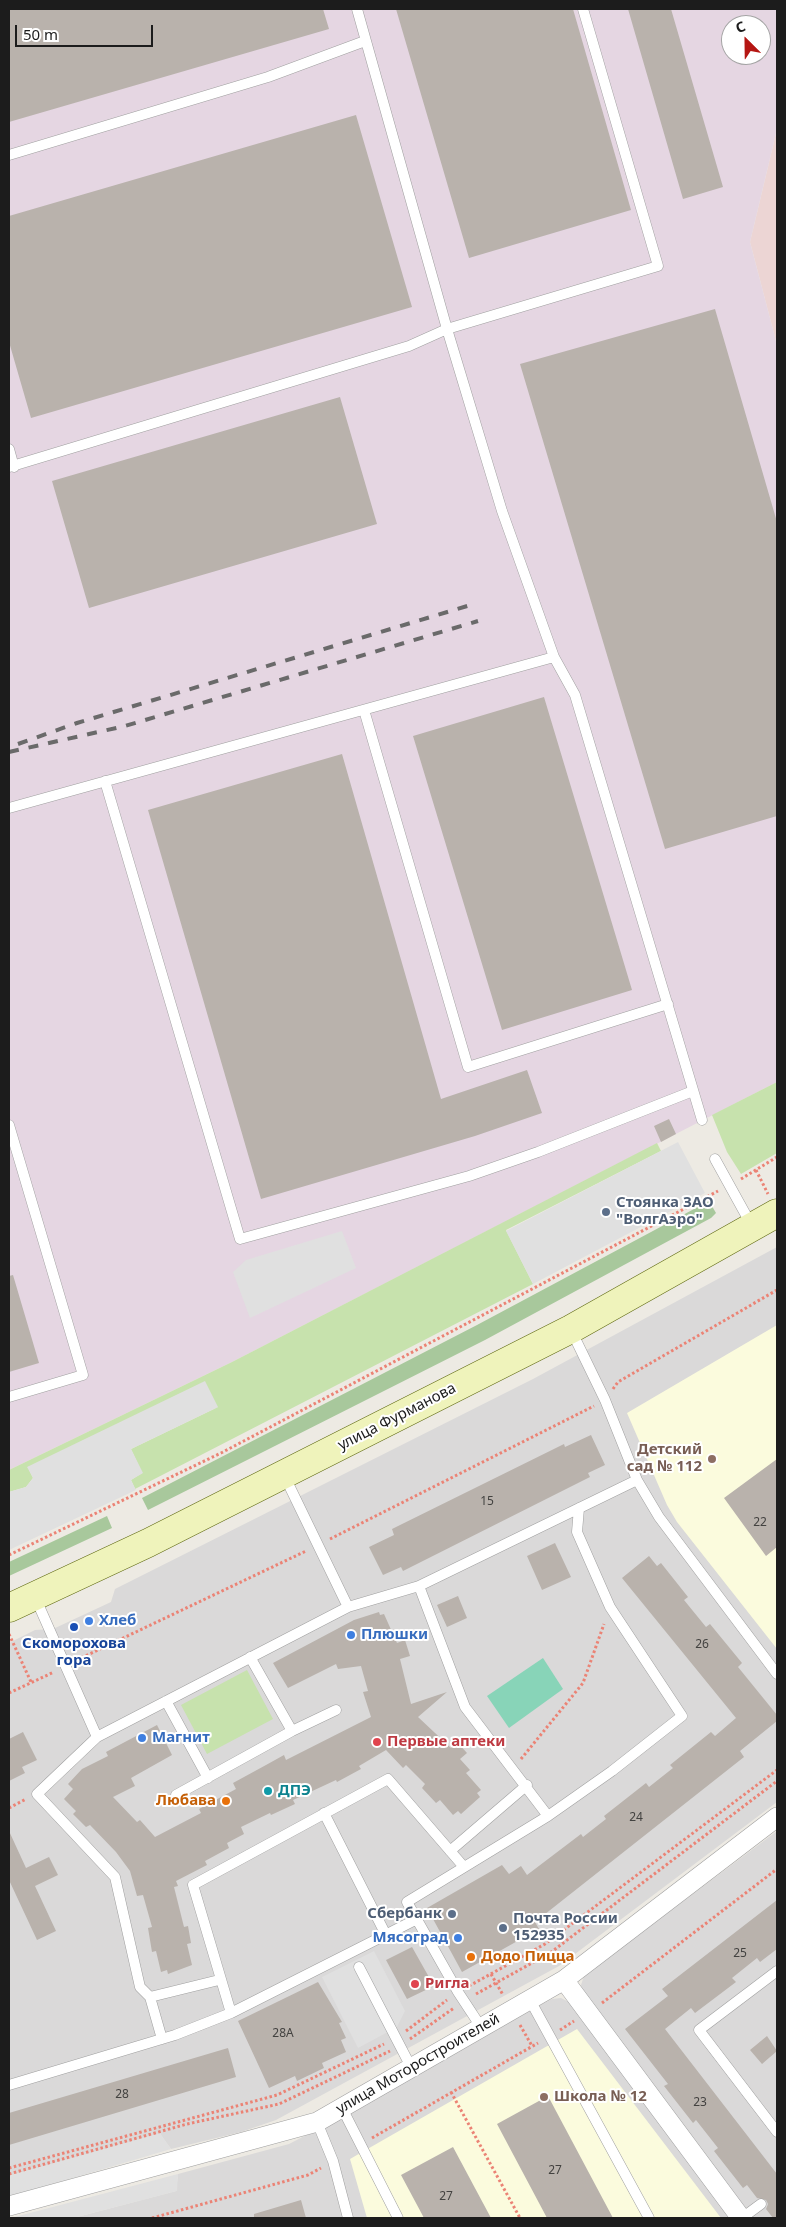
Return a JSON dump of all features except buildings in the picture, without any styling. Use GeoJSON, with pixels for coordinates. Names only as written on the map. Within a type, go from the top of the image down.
{"type":"FeatureCollection","features":[{"type":"Feature","properties":{"kind":"main road","name":"улица Фурманова"},"geometry":{"type":"LineString","coordinates":[[9,1608],[284,1475],[570,1329],[752,1227],[775,1207]]}},
{"type":"Feature","properties":{"kind":"street","name":"улица Моторостроителей"},"geometry":{"type":"LineString","coordinates":[[9,2206],[317,2122],[564,1980],[777,1817]]}},
{"type":"Feature","properties":{"kind":"street"},"geometry":{"type":"LineString","coordinates":[[564,1980],[742,2218]]}},
{"type":"Feature","properties":{"kind":"lane"},"geometry":{"type":"LineString","coordinates":[[356,9],[447,329],[502,511],[554,657],[575,695],[587,731],[702,1120]]}},
{"type":"Feature","properties":{"kind":"lane"},"geometry":{"type":"LineString","coordinates":[[9,449],[11,467],[409,346],[447,329],[658,266],[583,9]]}},
{"type":"Feature","properties":{"kind":"lane"},"geometry":{"type":"LineString","coordinates":[[9,155],[268,77],[366,41]]}},
{"type":"Feature","properties":{"kind":"lane"},"geometry":{"type":"LineString","coordinates":[[9,808],[554,657]]}},
{"type":"Feature","properties":{"kind":"lane"},"geometry":{"type":"LineString","coordinates":[[364,710],[468,1067],[668,1004]]}},
{"type":"Feature","properties":{"kind":"lane"},"geometry":{"type":"LineString","coordinates":[[105,781],[240,1239],[469,1176],[538,1152],[694,1091]]}},
{"type":"Feature","properties":{"kind":"lane"},"geometry":{"type":"LineString","coordinates":[[9,1125],[83,1375],[9,1397]]}},
{"type":"Feature","properties":{"kind":"lane"},"geometry":{"type":"LineString","coordinates":[[715,1158],[752,1227]]}},
{"type":"Feature","properties":{"kind":"lane"},"geometry":{"type":"LineString","coordinates":[[570,1329],[604,1400],[637,1480],[659,1517],[777,1674]]}},
{"type":"Feature","properties":{"kind":"lane"},"geometry":{"type":"LineString","coordinates":[[284,1475],[348,1607]]}},
{"type":"Feature","properties":{"kind":"lane"},"geometry":{"type":"LineString","coordinates":[[162,2039],[150,1997],[140,1986],[116,1877],[38,1794],[97,1737],[348,1607],[419,1586],[637,1480]]}},
{"type":"Feature","properties":{"kind":"lane"},"geometry":{"type":"LineString","coordinates":[[481,2027],[407,1902],[548,1816],[612,1772],[682,1716],[610,1607],[577,1532],[580,1508]]}},
{"type":"Feature","properties":{"kind":"lane"},"geometry":{"type":"LineString","coordinates":[[419,1586],[465,1707],[514,1768],[548,1816]]}},
{"type":"Feature","properties":{"kind":"lane"},"geometry":{"type":"LineString","coordinates":[[34,1596],[97,1737]]}},
{"type":"Feature","properties":{"kind":"lane"},"geometry":{"type":"LineString","coordinates":[[250,1657],[292,1731]]}},
{"type":"Feature","properties":{"kind":"lane"},"geometry":{"type":"LineString","coordinates":[[166,1701],[208,1778]]}},
{"type":"Feature","properties":{"kind":"lane"},"geometry":{"type":"LineString","coordinates":[[176,1795],[292,1731],[336,1710]]}},
{"type":"Feature","properties":{"kind":"lane"},"geometry":{"type":"LineString","coordinates":[[231,2013],[219,1980],[193,1885],[388,1779],[464,1868]]}},
{"type":"Feature","properties":{"kind":"lane"},"geometry":{"type":"LineString","coordinates":[[450,1851],[526,1785]]}},
{"type":"Feature","properties":{"kind":"lane"},"geometry":{"type":"LineString","coordinates":[[324,1813],[386,1935]]}},
{"type":"Feature","properties":{"kind":"lane"},"geometry":{"type":"LineString","coordinates":[[9,2085],[162,2039],[231,2013],[417,1919]]}},
{"type":"Feature","properties":{"kind":"lane"},"geometry":{"type":"LineString","coordinates":[[359,1967],[412,2067]]}},
{"type":"Feature","properties":{"kind":"lane"},"geometry":{"type":"LineString","coordinates":[[777,1971],[699,2030],[777,2132]]}},
{"type":"Feature","properties":{"kind":"lane"},"geometry":{"type":"LineString","coordinates":[[150,1997],[219,1980]]}},
{"type":"Feature","properties":{"kind":"lane"},"geometry":{"type":"LineString","coordinates":[[530,2000],[649,2218]]}},
{"type":"Feature","properties":{"kind":"lane"},"geometry":{"type":"LineString","coordinates":[[342,2108],[398,2218]]}},
{"type":"Feature","properties":{"kind":"lane"},"geometry":{"type":"LineString","coordinates":[[317,2122],[333,2161],[348,2218]]}},
{"type":"Feature","properties":{"kind":"lane"},"geometry":{"type":"LineString","coordinates":[[742,2218],[761,2204]]}},
{"type":"Feature","properties":{"kind":"path"},"geometry":{"type":"LineString","coordinates":[[9,1555],[221,1453],[730,1185],[777,1157]]}},
{"type":"Feature","properties":{"kind":"path"},"geometry":{"type":"LineString","coordinates":[[756,1170],[775,1207]]}},
{"type":"Feature","properties":{"kind":"path"},"geometry":{"type":"LineString","coordinates":[[9,1693],[317,1546],[604,1400],[618,1382],[777,1290]]}},
{"type":"Feature","properties":{"kind":"path"},"geometry":{"type":"LineString","coordinates":[[514,1768],[583,1683],[610,1607]]}},
{"type":"Feature","properties":{"kind":"path"},"geometry":{"type":"LineString","coordinates":[[9,1634],[31,1682]]}},
{"type":"Feature","properties":{"kind":"path"},"geometry":{"type":"LineString","coordinates":[[9,2174],[187,2124],[279,2104],[398,2042],[461,1996],[546,1944],[777,1770]]}},
{"type":"Feature","properties":{"kind":"path"},"geometry":{"type":"LineString","coordinates":[[9,2168],[277,2095],[398,2042],[461,1996],[550,1953],[777,1781]]}},
{"type":"Feature","properties":{"kind":"path"},"geometry":{"type":"LineString","coordinates":[[360,2144],[588,2014],[777,1869]]}},
{"type":"Feature","properties":{"kind":"path"},"geometry":{"type":"LineString","coordinates":[[451,2092],[520,2218]]}},
{"type":"Feature","properties":{"kind":"path"},"geometry":{"type":"LineString","coordinates":[[152,2218],[308,2176],[333,2161]]}},
{"type":"Feature","properties":{"kind":"shaded area"},"geometry":{"type":"Polygon","coordinates":[[[9,9],[777,9],[777,129],[750,242],[777,345],[777,1082],[232,1362],[9,1470],[9,9]]]}},
{"type":"Feature","properties":{"kind":"shaded area"},"geometry":{"type":"Polygon","coordinates":[[[777,129],[777,345],[750,242],[777,129]]]}},
{"type":"Feature","properties":{"kind":"shaded area","name":"Стоянка ЗАО \"ВолгАэро\""},"geometry":{"type":"Polygon","coordinates":[[[678,1142],[705,1193],[533,1284],[506,1231],[678,1142]]]}},
{"type":"Feature","properties":{"kind":"shaded area"},"geometry":{"type":"Polygon","coordinates":[[[342,1231],[356,1268],[250,1318],[233,1272],[246,1260],[342,1231]]]}},
{"type":"Feature","properties":{"kind":"shaded area"},"geometry":{"type":"Polygon","coordinates":[[[777,1247],[777,1802],[559,1966],[276,2120],[241,2132],[171,2149],[160,2134],[9,2176],[9,1643],[35,1630],[53,1629],[111,1602],[115,1589],[533,1379],[777,1247]]]}},
{"type":"Feature","properties":{"kind":"shaded area","name":"Детский сад № 112"},"geometry":{"type":"Polygon","coordinates":[[[777,1325],[777,1649],[677,1522],[667,1505],[627,1413],[777,1325]]]}},
{"type":"Feature","properties":{"kind":"shaded area"},"geometry":{"type":"Polygon","coordinates":[[[205,1381],[218,1407],[131,1449],[143,1473],[131,1480],[136,1490],[9,1550],[9,1492],[26,1487],[33,1478],[27,1467],[205,1381]]]}},
{"type":"Feature","properties":{"kind":"shaded area"},"geometry":{"type":"Polygon","coordinates":[[[777,1831],[777,2218],[751,2218],[583,1993],[581,1985],[584,1976],[590,1971],[777,1831]]]}},
{"type":"Feature","properties":{"kind":"shaded area"},"geometry":{"type":"Polygon","coordinates":[[[374,1951],[405,2011],[397,2027],[358,2048],[322,1977],[374,1951]]]}},
{"type":"Feature","properties":{"kind":"shaded area","name":"Школа № 12"},"geometry":{"type":"Polygon","coordinates":[[[561,1998],[569,2002],[731,2218],[73,2218],[176,2191],[178,2174],[289,2144],[363,2106],[542,2004],[552,1999],[561,1998]]]}},
{"type":"Feature","properties":{"kind":"shaded area","name":"Школа № 12"},"geometry":{"type":"Polygon","coordinates":[[[577,2029],[721,2218],[367,2218],[350,2159],[577,2029]]]}},
{"type":"Feature","properties":{"kind":"shaded area"},"geometry":{"type":"Polygon","coordinates":[[[160,2133],[171,2149],[9,2197],[9,2176],[160,2133]]]}},
{"type":"Feature","properties":{"kind":"shaded area"},"geometry":{"type":"Polygon","coordinates":[[[178,2174],[177,2191],[73,2218],[11,2218],[178,2174]]]}},
{"type":"Feature","properties":{"kind":"green space"},"geometry":{"type":"Polygon","coordinates":[[[777,1082],[777,1153],[741,1174],[727,1152],[712,1115],[777,1082]]]}},
{"type":"Feature","properties":{"kind":"green space"},"geometry":{"type":"Polygon","coordinates":[[[657,1143],[661,1151],[506,1230],[533,1284],[135,1489],[131,1480],[142,1473],[131,1449],[218,1407],[28,1467],[33,1478],[26,1487],[9,1492],[9,1470],[232,1362],[657,1143]]]}},
{"type":"Feature","properties":{"kind":"green space"},"geometry":{"type":"Polygon","coordinates":[[[709,1201],[716,1213],[711,1218],[485,1340],[148,1510],[142,1498],[477,1325],[709,1201]]]}},
{"type":"Feature","properties":{"kind":"green space"},"geometry":{"type":"Polygon","coordinates":[[[107,1516],[112,1528],[9,1576],[9,1562],[107,1516]]]}},
{"type":"Feature","properties":{"kind":"green space"},"geometry":{"type":"Polygon","coordinates":[[[543,1658],[563,1689],[509,1728],[487,1696],[543,1658]]]}},
{"type":"Feature","properties":{"kind":"green space"},"geometry":{"type":"Polygon","coordinates":[[[247,1670],[273,1719],[207,1754],[181,1705],[247,1670]]]}},
{"type":"Feature","properties":{"kind":"railway"},"geometry":{"type":"LineString","coordinates":[[18,744],[77,723],[474,604]]}},
{"type":"Feature","properties":{"kind":"railway"},"geometry":{"type":"LineString","coordinates":[[9,752],[125,726],[478,621]]}},
{"type":"Feature","properties":{"kind":"place","name":"Стоянка ЗАО \"ВолгАэро\""},"geometry":{"type":"Point","coordinates":[606,1212]}},
{"type":"Feature","properties":{"kind":"place","name":"Детский сад № 112"},"geometry":{"type":"Point","coordinates":[712,1459]}},
{"type":"Feature","properties":{"kind":"place","name":"Хлеб"},"geometry":{"type":"Point","coordinates":[89,1621]}},
{"type":"Feature","properties":{"kind":"place","name":"Скоморохова гора"},"geometry":{"type":"Point","coordinates":[74,1627]}},
{"type":"Feature","properties":{"kind":"place","name":"Плюшки"},"geometry":{"type":"Point","coordinates":[351,1635]}},
{"type":"Feature","properties":{"kind":"place","name":"Магнит"},"geometry":{"type":"Point","coordinates":[142,1738]}},
{"type":"Feature","properties":{"kind":"place","name":"Первые аптеки"},"geometry":{"type":"Point","coordinates":[377,1742]}},
{"type":"Feature","properties":{"kind":"place","name":"ДПЭ"},"geometry":{"type":"Point","coordinates":[268,1791]}},
{"type":"Feature","properties":{"kind":"place","name":"Любава"},"geometry":{"type":"Point","coordinates":[226,1801]}},
{"type":"Feature","properties":{"kind":"place","name":"Сбербанк"},"geometry":{"type":"Point","coordinates":[452,1914]}},
{"type":"Feature","properties":{"kind":"place","name":"Почта России 152935"},"geometry":{"type":"Point","coordinates":[503,1928]}},
{"type":"Feature","properties":{"kind":"place","name":"Мясоград"},"geometry":{"type":"Point","coordinates":[458,1938]}},
{"type":"Feature","properties":{"kind":"place","name":"Додо Пицца"},"geometry":{"type":"Point","coordinates":[471,1957]}},
{"type":"Feature","properties":{"kind":"place","name":"Ригла"},"geometry":{"type":"Point","coordinates":[415,1984]}},
{"type":"Feature","properties":{"kind":"place","name":"Школа № 12"},"geometry":{"type":"Point","coordinates":[544,2097]}}]}
